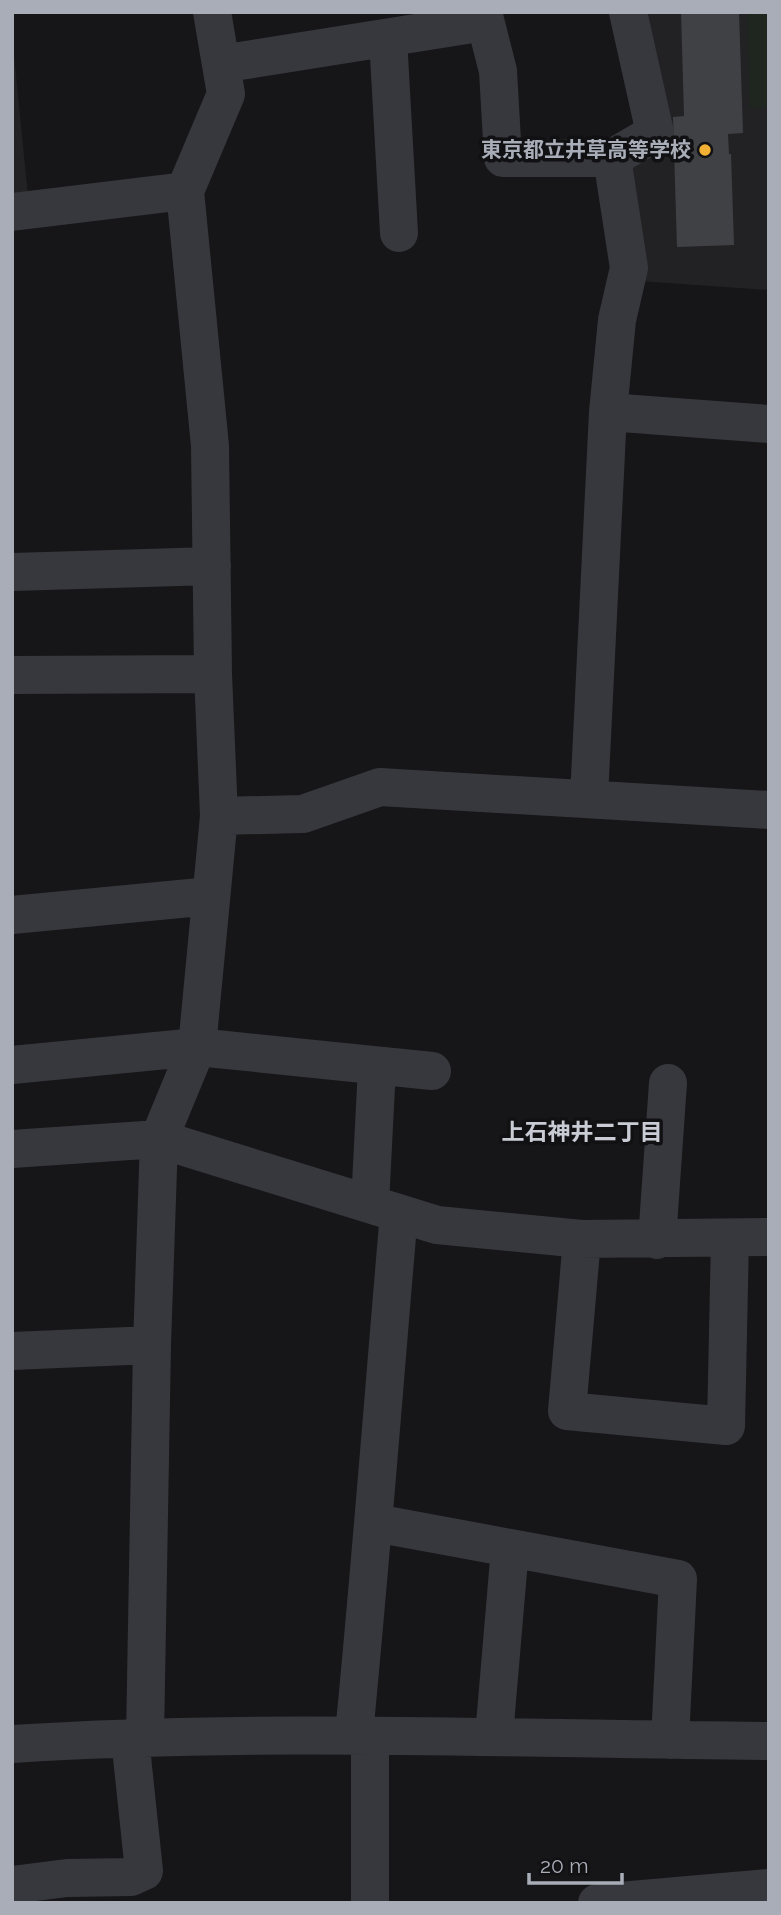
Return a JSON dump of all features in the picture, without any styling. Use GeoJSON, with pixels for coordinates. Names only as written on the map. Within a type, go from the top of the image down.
{"type":"FeatureCollection","features":[{"type":"Feature","properties":{"kind":"street"},"geometry":{"type":"LineString","coordinates":[[12,1885],[67,1878],[131,1877],[144,1871],[137,1738],[159,1139],[197,1047],[219,816],[213,674],[210,446],[185,191],[226,94],[212,12]]}},
{"type":"Feature","properties":{"kind":"street"},"geometry":{"type":"LineString","coordinates":[[220,64],[388,38],[484,17],[498,71],[503,158],[612,158],[655,133],[628,12]]}},
{"type":"Feature","properties":{"kind":"street"},"geometry":{"type":"LineString","coordinates":[[388,38],[399,233]]}},
{"type":"Feature","properties":{"kind":"street"},"geometry":{"type":"LineString","coordinates":[[589,798],[608,412],[617,320],[629,268],[612,158]]}},
{"type":"Feature","properties":{"kind":"street"},"geometry":{"type":"LineString","coordinates":[[12,212],[185,191]]}},
{"type":"Feature","properties":{"kind":"street"},"geometry":{"type":"LineString","coordinates":[[608,412],[769,424]]}},
{"type":"Feature","properties":{"kind":"street"},"geometry":{"type":"LineString","coordinates":[[12,572],[212,566]]}},
{"type":"Feature","properties":{"kind":"street"},"geometry":{"type":"LineString","coordinates":[[12,675],[213,674]]}},
{"type":"Feature","properties":{"kind":"street"},"geometry":{"type":"LineString","coordinates":[[219,816],[303,814],[380,786],[769,810]]}},
{"type":"Feature","properties":{"kind":"street"},"geometry":{"type":"LineString","coordinates":[[12,915],[211,896]]}},
{"type":"Feature","properties":{"kind":"street"},"geometry":{"type":"LineString","coordinates":[[12,1065],[197,1047],[432,1071]]}},
{"type":"Feature","properties":{"kind":"street"},"geometry":{"type":"LineString","coordinates":[[370,1903],[362,1735],[375,1523],[385,1209],[377,1067]]}},
{"type":"Feature","properties":{"kind":"street"},"geometry":{"type":"LineString","coordinates":[[657,1240],[668,1083]]}},
{"type":"Feature","properties":{"kind":"street"},"geometry":{"type":"LineString","coordinates":[[12,1149],[159,1139],[438,1225],[582,1240],[769,1237]]}},
{"type":"Feature","properties":{"kind":"street"},"geometry":{"type":"LineString","coordinates":[[582,1240],[567,1411],[726,1426],[730,1238]]}},
{"type":"Feature","properties":{"kind":"street"},"geometry":{"type":"LineString","coordinates":[[12,1351],[152,1345]]}},
{"type":"Feature","properties":{"kind":"street"},"geometry":{"type":"LineString","coordinates":[[375,1523],[678,1579],[670,1740]]}},
{"type":"Feature","properties":{"kind":"street"},"geometry":{"type":"LineString","coordinates":[[494,1737],[510,1548]]}},
{"type":"Feature","properties":{"kind":"street"},"geometry":{"type":"LineString","coordinates":[[12,1744],[137,1738],[362,1735],[769,1741]]}},
{"type":"Feature","properties":{"kind":"street"},"geometry":{"type":"LineString","coordinates":[[615,1901],[769,1888]]}},
{"type":"Feature","properties":{"kind":"shaded area","name":"東京都立井草高等学校"},"geometry":{"type":"Polygon","coordinates":[[[634,12],[769,12],[769,290],[639,281],[623,159],[661,140],[634,12]]]}},
{"type":"Feature","properties":{"kind":"shaded area"},"geometry":{"type":"Polygon","coordinates":[[[747,12],[769,12],[769,108],[750,108],[747,12]]]}},
{"type":"Feature","properties":{"kind":"shaded area"},"geometry":{"type":"Polygon","coordinates":[[[12,35],[28,196],[12,198],[12,35]]]}},
{"type":"Feature","properties":{"kind":"building"},"geometry":{"type":"Polygon","coordinates":[[[681,12],[739,12],[743,133],[728,134],[734,245],[677,247],[673,117],[684,116],[681,12]]]}},
{"type":"Feature","properties":{"kind":"place","name":"東京都立井草高等学校"},"geometry":{"type":"Point","coordinates":[705,150]}},
{"type":"Feature","properties":{"kind":"district","name":"上石神井二丁目"},"geometry":{"type":"Point","coordinates":[582,1132]}}]}
